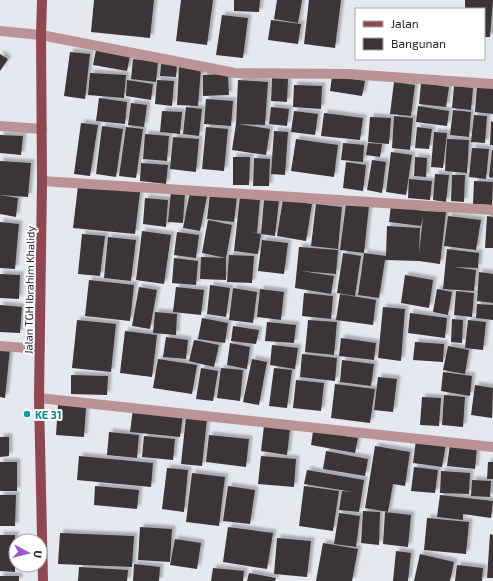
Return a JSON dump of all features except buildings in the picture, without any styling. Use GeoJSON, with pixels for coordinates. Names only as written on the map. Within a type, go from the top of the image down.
{"type":"FeatureCollection","features":[{"type":"Feature","properties":{"kind":"main road","name":"Jalan TGH Ibrahim Khalidy"},"geometry":{"type":"LineString","coordinates":[[42,0],[42,181],[39,398],[43,581]]}},
{"type":"Feature","properties":{"kind":"street"},"geometry":{"type":"LineString","coordinates":[[0,31],[41,35],[235,73],[349,74],[493,84]]}},
{"type":"Feature","properties":{"kind":"street"},"geometry":{"type":"LineString","coordinates":[[0,126],[42,129]]}},
{"type":"Feature","properties":{"kind":"street"},"geometry":{"type":"LineString","coordinates":[[42,181],[493,210]]}},
{"type":"Feature","properties":{"kind":"street"},"geometry":{"type":"LineString","coordinates":[[0,346],[40,349]]}},
{"type":"Feature","properties":{"kind":"street"},"geometry":{"type":"LineString","coordinates":[[39,398],[493,447]]}},
{"type":"Feature","properties":{"kind":"place","name":"KE 31"},"geometry":{"type":"Point","coordinates":[27,414]}}]}
